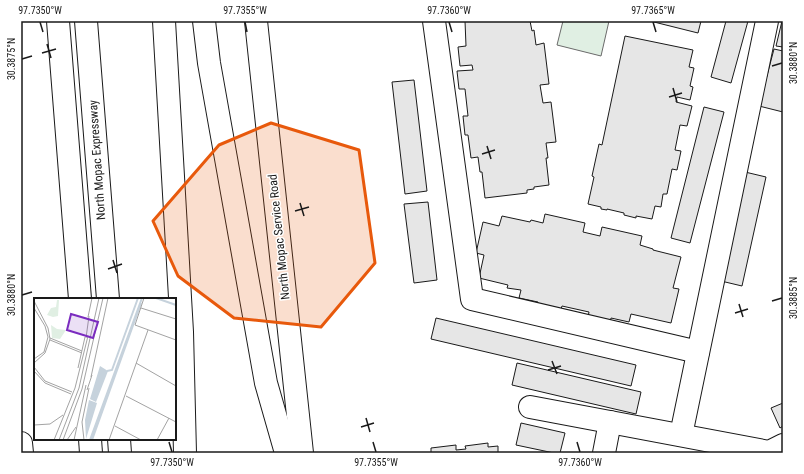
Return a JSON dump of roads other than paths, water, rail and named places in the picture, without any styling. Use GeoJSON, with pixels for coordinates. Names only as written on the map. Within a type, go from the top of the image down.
{"type":"FeatureCollection","features":[{"type":"Feature","properties":{"kind":"main road"},"geometry":{"type":"LineString","coordinates":[[58,21],[80,298]]}},
{"type":"Feature","properties":{"kind":"main road","name":"North Mopac Expressway"},"geometry":{"type":"LineString","coordinates":[[86,21],[108,298]]}},
{"type":"Feature","properties":{"kind":"main road"},"geometry":{"type":"LineString","coordinates":[[164,21],[182,332],[185,453]]}},
{"type":"Feature","properties":{"kind":"main road"},"geometry":{"type":"LineString","coordinates":[[204,21],[209,63],[266,383],[286,453]]}},
{"type":"Feature","properties":{"kind":"main road","name":"North Mopac Service Road"},"geometry":{"type":"LineString","coordinates":[[256,21],[302,453]]}},
{"type":"Feature","properties":{"kind":"main road"},"geometry":{"type":"LineString","coordinates":[[434,21],[472,299],[698,352]]}},
{"type":"Feature","properties":{"kind":"main road"},"geometry":{"type":"LineString","coordinates":[[681,435],[767,21]]}},
{"type":"Feature","properties":{"kind":"main road"},"geometry":{"type":"LineString","coordinates":[[530,407],[769,452],[783,445]]}},
{"type":"Feature","properties":{"kind":"main road"},"geometry":{"type":"LineString","coordinates":[[604,453],[610,422]]}},
{"type":"Feature","properties":{"kind":"main road"},"geometry":{"type":"LineString","coordinates":[[90,440],[92,453]]}},
{"type":"Feature","properties":{"kind":"main road"},"geometry":{"type":"LineString","coordinates":[[119,440],[120,453]]}},
{"type":"Feature","properties":{"kind":"main road"},"geometry":{"type":"LineString","coordinates":[[21,443],[22,453]]}}]}
